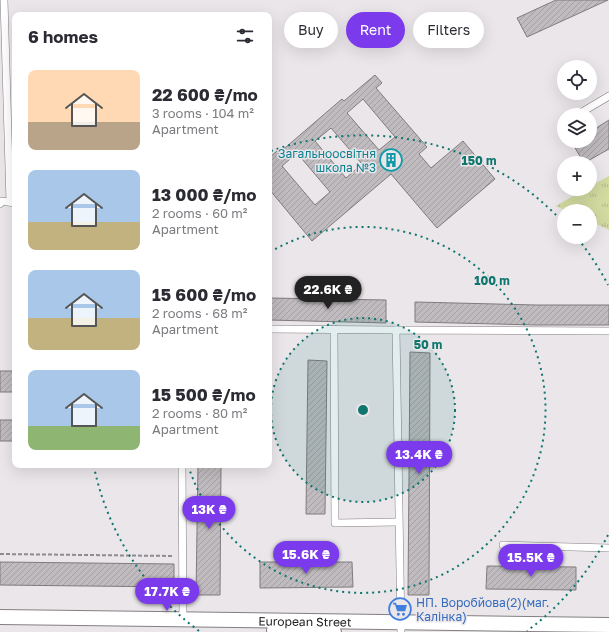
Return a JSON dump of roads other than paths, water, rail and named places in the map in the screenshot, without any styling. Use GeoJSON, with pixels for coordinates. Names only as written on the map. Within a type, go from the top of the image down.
{"type":"FeatureCollection","features":[{"type":"Feature","properties":{"kind":"street","name":"European Street"},"geometry":{"type":"LineString","coordinates":[[0,617],[609,625]]}},
{"type":"Feature","properties":{"kind":"street"},"geometry":{"type":"LineString","coordinates":[[0,621],[183,625],[245,630],[334,632]]}},
{"type":"Feature","properties":{"kind":"lane"},"geometry":{"type":"LineString","coordinates":[[0,204],[1,201],[12,202],[4,0]]}},
{"type":"Feature","properties":{"kind":"lane"},"geometry":{"type":"LineString","coordinates":[[589,108],[609,96]]}},
{"type":"Feature","properties":{"kind":"lane"},"geometry":{"type":"LineString","coordinates":[[272,329],[609,331]]}},
{"type":"Feature","properties":{"kind":"lane"},"geometry":{"type":"LineString","coordinates":[[334,329],[335,523],[398,522]]}},
{"type":"Feature","properties":{"kind":"lane"},"geometry":{"type":"LineString","coordinates":[[396,330],[401,632]]}},
{"type":"Feature","properties":{"kind":"lane"},"geometry":{"type":"LineString","coordinates":[[182,468],[183,625]]}},
{"type":"Feature","properties":{"kind":"lane"},"geometry":{"type":"LineString","coordinates":[[503,545],[609,548]]}},
{"type":"Feature","properties":{"kind":"place","name":"Загальноосвітня школа №3"},"geometry":{"type":"Point","coordinates":[391,160]}},
{"type":"Feature","properties":{"kind":"place","name":"НП. Воробйова(2)(маг. Калінка)"},"geometry":{"type":"Point","coordinates":[400,609]}}]}
